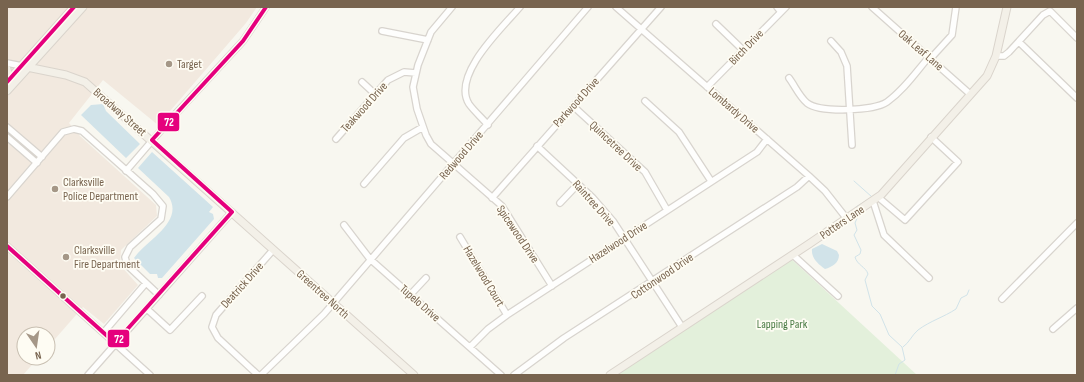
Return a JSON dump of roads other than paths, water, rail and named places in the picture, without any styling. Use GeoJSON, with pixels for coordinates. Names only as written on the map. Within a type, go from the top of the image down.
{"type":"FeatureCollection","features":[{"type":"Feature","properties":{"kind":"main road"},"geometry":{"type":"LineString","coordinates":[[7,91],[74,7]]}},
{"type":"Feature","properties":{"kind":"main road"},"geometry":{"type":"LineString","coordinates":[[8,81],[40,55],[83,7]]}},
{"type":"Feature","properties":{"kind":"main road","name":"Potters Lane"},"geometry":{"type":"LineString","coordinates":[[610,375],[793,255],[875,199],[987,76],[996,56],[1007,7]]}},
{"type":"Feature","properties":{"kind":"main road"},"geometry":{"type":"LineString","coordinates":[[40,55],[42,63],[47,71]]}},
{"type":"Feature","properties":{"kind":"main road","name":"Broadway Street"},"geometry":{"type":"LineString","coordinates":[[26,67],[82,80],[152,140],[232,212]]}},
{"type":"Feature","properties":{"kind":"main road"},"geometry":{"type":"LineString","coordinates":[[7,69],[8,81]]}},
{"type":"Feature","properties":{"kind":"main road","name":"Greentree North"},"geometry":{"type":"LineString","coordinates":[[232,212],[414,375]]}},
{"type":"Feature","properties":{"kind":"street"},"geometry":{"type":"LineString","coordinates":[[126,171],[152,140],[243,41],[266,7]]}},
{"type":"Feature","properties":{"kind":"street","name":"Spicewood Drive"},"geometry":{"type":"LineString","coordinates":[[452,7],[431,32],[416,73],[413,87],[423,127],[431,144],[502,206],[552,286]]}},
{"type":"Feature","properties":{"kind":"street"},"geometry":{"type":"LineString","coordinates":[[488,124],[469,103],[466,94],[466,85],[472,65],[481,52],[520,7]]}},
{"type":"Feature","properties":{"kind":"street","name":"Redwood Drive"},"geometry":{"type":"LineString","coordinates":[[260,375],[333,302],[454,164],[588,7]]}},
{"type":"Feature","properties":{"kind":"street","name":"Lombardy Drive"},"geometry":{"type":"LineString","coordinates":[[616,7],[640,30],[809,176],[825,191],[847,219]]}},
{"type":"Feature","properties":{"kind":"street","name":"Parkwood Drive"},"geometry":{"type":"LineString","coordinates":[[492,198],[661,7]]}},
{"type":"Feature","properties":{"kind":"street"},"geometry":{"type":"LineString","coordinates":[[777,7],[781,12]]}},
{"type":"Feature","properties":{"kind":"street","name":"Birch Drive"},"geometry":{"type":"LineString","coordinates":[[707,87],[786,7]]}},
{"type":"Feature","properties":{"kind":"street","name":"Oak Leaf Lane"},"geometry":{"type":"LineString","coordinates":[[872,7],[970,94]]}},
{"type":"Feature","properties":{"kind":"street"},"geometry":{"type":"LineString","coordinates":[[789,78],[807,103],[817,107],[870,108],[886,102],[900,91],[952,35],[956,7]]}},
{"type":"Feature","properties":{"kind":"street"},"geometry":{"type":"LineString","coordinates":[[996,56],[1004,56],[1019,42],[1043,15],[1050,11],[1077,38]]}},
{"type":"Feature","properties":{"kind":"street"},"geometry":{"type":"LineString","coordinates":[[716,24],[743,50]]}},
{"type":"Feature","properties":{"kind":"street"},"geometry":{"type":"LineString","coordinates":[[382,31],[428,40]]}},
{"type":"Feature","properties":{"kind":"street"},"geometry":{"type":"LineString","coordinates":[[831,41],[840,52],[847,66],[852,145]]}},
{"type":"Feature","properties":{"kind":"street"},"geometry":{"type":"LineString","coordinates":[[1019,42],[1077,98]]}},
{"type":"Feature","properties":{"kind":"street","name":"Broadway Street"},"geometry":{"type":"LineString","coordinates":[[7,63],[26,67]]}},
{"type":"Feature","properties":{"kind":"street","name":"Teakwood Drive"},"geometry":{"type":"LineString","coordinates":[[336,139],[388,80],[404,72],[416,73]]}},
{"type":"Feature","properties":{"kind":"street"},"geometry":{"type":"LineString","coordinates":[[362,82],[375,94]]}},
{"type":"Feature","properties":{"kind":"street"},"geometry":{"type":"LineString","coordinates":[[644,101],[679,132],[711,181]]}},
{"type":"Feature","properties":{"kind":"street","name":"Quincetree Drive"},"geometry":{"type":"LineString","coordinates":[[573,106],[645,172],[667,210]]}},
{"type":"Feature","properties":{"kind":"street"},"geometry":{"type":"LineString","coordinates":[[7,127],[43,156]]}},
{"type":"Feature","properties":{"kind":"street"},"geometry":{"type":"LineString","coordinates":[[364,184],[404,138],[423,127]]}},
{"type":"Feature","properties":{"kind":"street"},"geometry":{"type":"LineString","coordinates":[[7,197],[63,132],[74,129],[82,132],[152,194],[163,206],[161,219],[130,247],[124,257],[127,265],[160,295]]}},
{"type":"Feature","properties":{"kind":"street"},"geometry":{"type":"LineString","coordinates":[[7,137],[37,163]]}},
{"type":"Feature","properties":{"kind":"street"},"geometry":{"type":"LineString","coordinates":[[875,199],[905,220],[929,195],[958,162],[931,138]]}},
{"type":"Feature","properties":{"kind":"street","name":"Hazelwood Drive"},"geometry":{"type":"LineString","coordinates":[[470,347],[488,329],[507,315],[757,152],[767,139]]}},
{"type":"Feature","properties":{"kind":"street","name":"Raintree Drive"},"geometry":{"type":"LineString","coordinates":[[537,146],[593,198],[613,221],[682,327]]}},
{"type":"Feature","properties":{"kind":"street","name":"Cottonwood Drive"},"geometry":{"type":"LineString","coordinates":[[514,375],[564,338],[653,282],[798,187],[809,176]]}},
{"type":"Feature","properties":{"kind":"street"},"geometry":{"type":"LineString","coordinates":[[560,203],[578,184]]}},
{"type":"Feature","properties":{"kind":"street"},"geometry":{"type":"LineString","coordinates":[[875,199],[884,235],[929,278]]}},
{"type":"Feature","properties":{"kind":"street"},"geometry":{"type":"LineString","coordinates":[[88,375],[232,212]]}},
{"type":"Feature","properties":{"kind":"street"},"geometry":{"type":"LineString","coordinates":[[1002,299],[1077,223]]}},
{"type":"Feature","properties":{"kind":"street","name":"Tupelo Drive"},"geometry":{"type":"LineString","coordinates":[[344,225],[370,259],[502,375]]}},
{"type":"Feature","properties":{"kind":"street","name":"Hazelwood Court"},"geometry":{"type":"LineString","coordinates":[[460,237],[507,315]]}},
{"type":"Feature","properties":{"kind":"street"},"geometry":{"type":"LineString","coordinates":[[7,246],[150,375]]}},
{"type":"Feature","properties":{"kind":"street","name":"Deatrick Drive"},"geometry":{"type":"LineString","coordinates":[[260,375],[218,338],[212,327],[216,315],[273,250]]}},
{"type":"Feature","properties":{"kind":"street"},"geometry":{"type":"LineString","coordinates":[[793,255],[838,296]]}},
{"type":"Feature","properties":{"kind":"street"},"geometry":{"type":"LineString","coordinates":[[411,294],[426,278]]}},
{"type":"Feature","properties":{"kind":"street"},"geometry":{"type":"LineString","coordinates":[[104,332],[146,283]]}},
{"type":"Feature","properties":{"kind":"street","name":"Deatrick Drive"},"geometry":{"type":"LineString","coordinates":[[147,310],[170,330],[202,296]]}},
{"type":"Feature","properties":{"kind":"street"},"geometry":{"type":"LineString","coordinates":[[1053,329],[1077,308]]}},
{"type":"Feature","properties":{"kind":"waterway"},"geometry":{"type":"LineString","coordinates":[[854,181],[872,197],[856,207]]}},
{"type":"Feature","properties":{"kind":"waterway"},"geometry":{"type":"LineString","coordinates":[[858,216],[855,223],[857,230],[854,235],[861,250],[860,254],[855,257],[856,260],[868,274],[865,280],[872,306],[880,314],[889,335],[902,347],[905,360],[899,364],[895,375]]}},
{"type":"Feature","properties":{"kind":"waterway"},"geometry":{"type":"LineString","coordinates":[[903,347],[918,330],[956,309],[961,298],[967,295],[969,290]]}},
{"type":"Feature","properties":{"kind":"place","name":"Target"},"geometry":{"type":"Point","coordinates":[169,64]}},
{"type":"Feature","properties":{"kind":"place","name":"Clarksville Police Department"},"geometry":{"type":"Point","coordinates":[55,189]}},
{"type":"Feature","properties":{"kind":"place","name":"Clarksville Fire Department"},"geometry":{"type":"Point","coordinates":[66,257]}},
{"type":"Feature","properties":{"kind":"park label","name":"Lapping Park"},"geometry":{"type":"Point","coordinates":[782,324]}}]}
